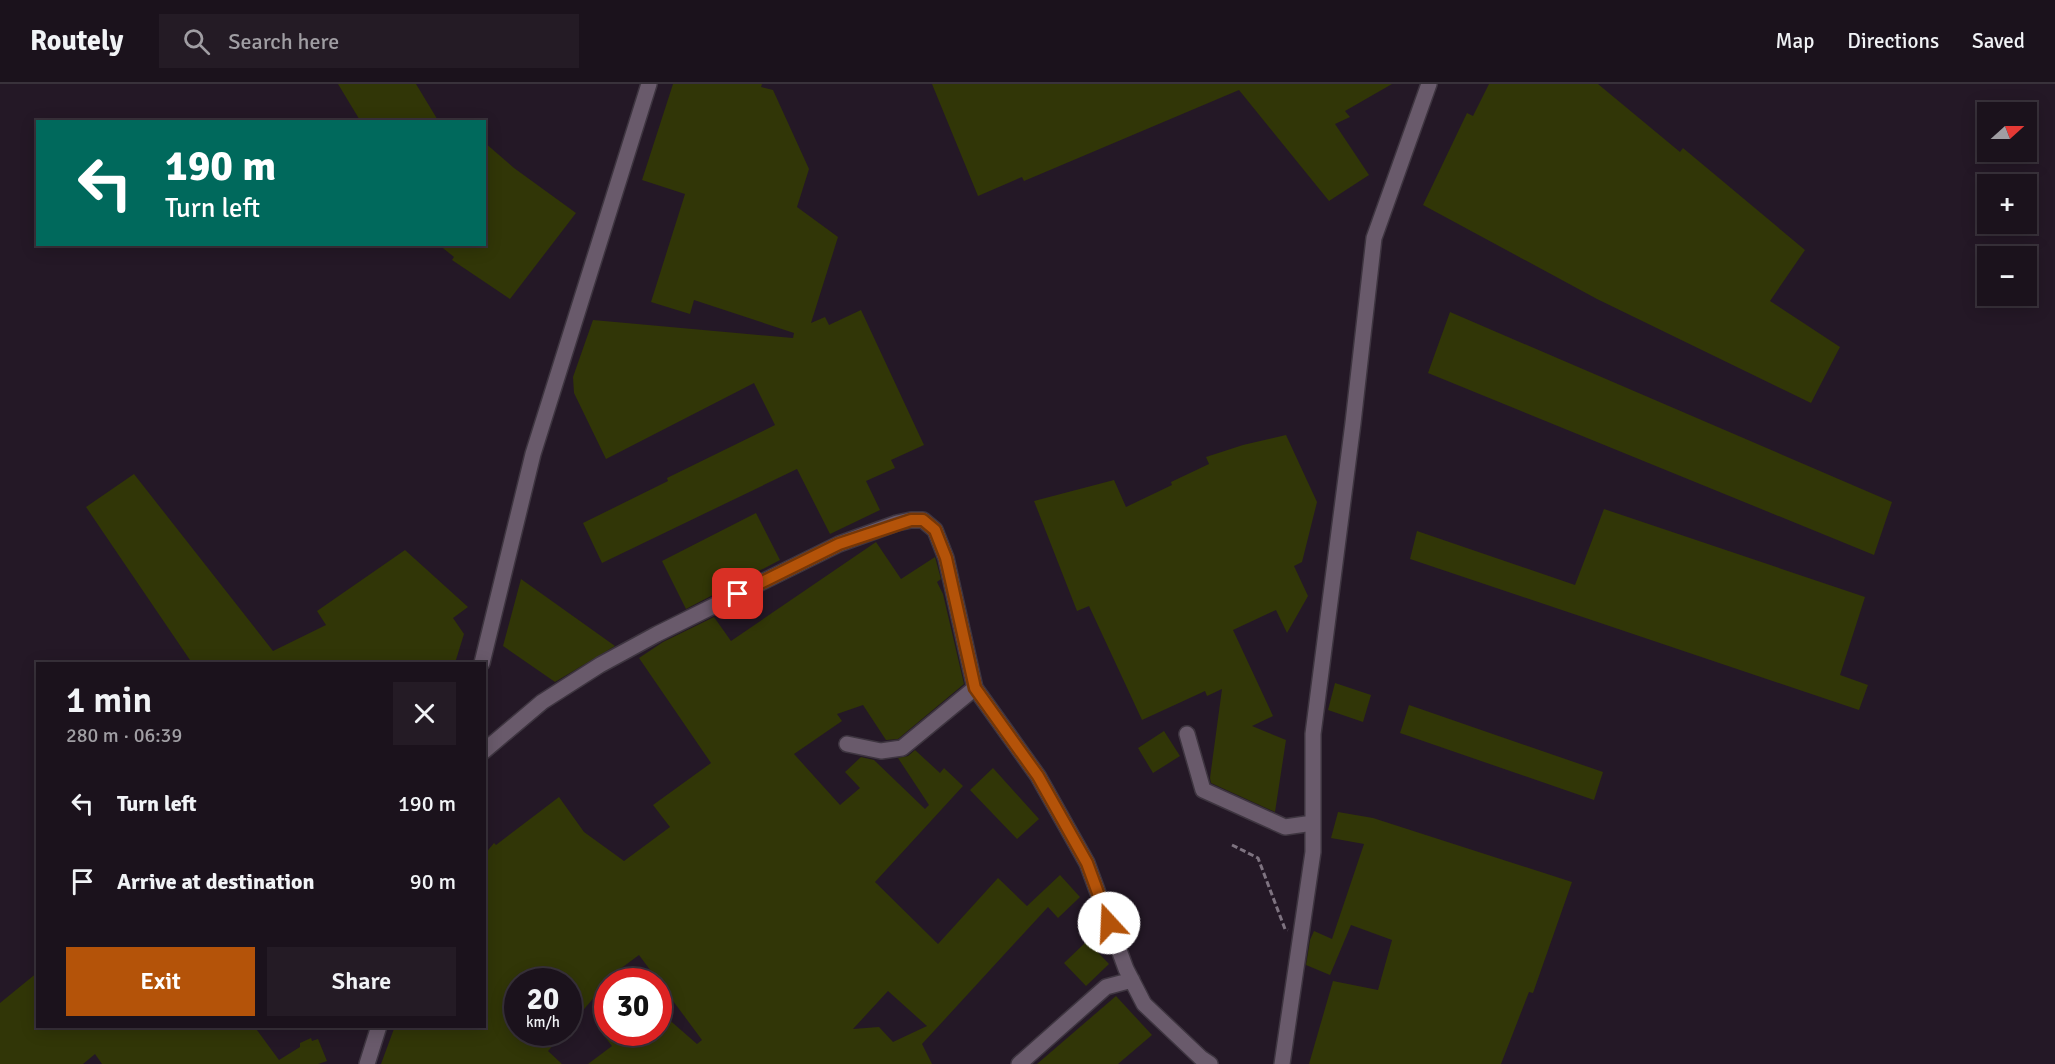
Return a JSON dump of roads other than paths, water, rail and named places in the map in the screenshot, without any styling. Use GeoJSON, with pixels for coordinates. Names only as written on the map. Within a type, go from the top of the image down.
{"type":"FeatureCollection","features":[{"type":"Feature","properties":{"kind":"street"},"geometry":{"type":"LineString","coordinates":[[482,662],[533,454],[649,84]]}},
{"type":"Feature","properties":{"kind":"street"},"geometry":{"type":"LineString","coordinates":[[1282,1064],[1313,852],[1313,734],[1374,238],[1429,84]]}},
{"type":"Feature","properties":{"kind":"street"},"geometry":{"type":"LineString","coordinates":[[486,749],[542,702],[600,665],[657,634],[839,544],[911,520],[923,520],[935,530],[946,558],[975,688],[1038,776],[1087,863],[1132,980],[1144,1004],[1210,1064]]}},
{"type":"Feature","properties":{"kind":"street"},"geometry":{"type":"LineString","coordinates":[[847,744],[881,751],[902,748],[975,688]]}},
{"type":"Feature","properties":{"kind":"street"},"geometry":{"type":"LineString","coordinates":[[1187,734],[1203,790],[1285,827],[1313,823]]}},
{"type":"Feature","properties":{"kind":"street"},"geometry":{"type":"LineString","coordinates":[[1019,1064],[1106,987],[1132,980]]}},
{"type":"Feature","properties":{"kind":"street"},"geometry":{"type":"LineString","coordinates":[[367,1064],[378,1028]]}}]}
